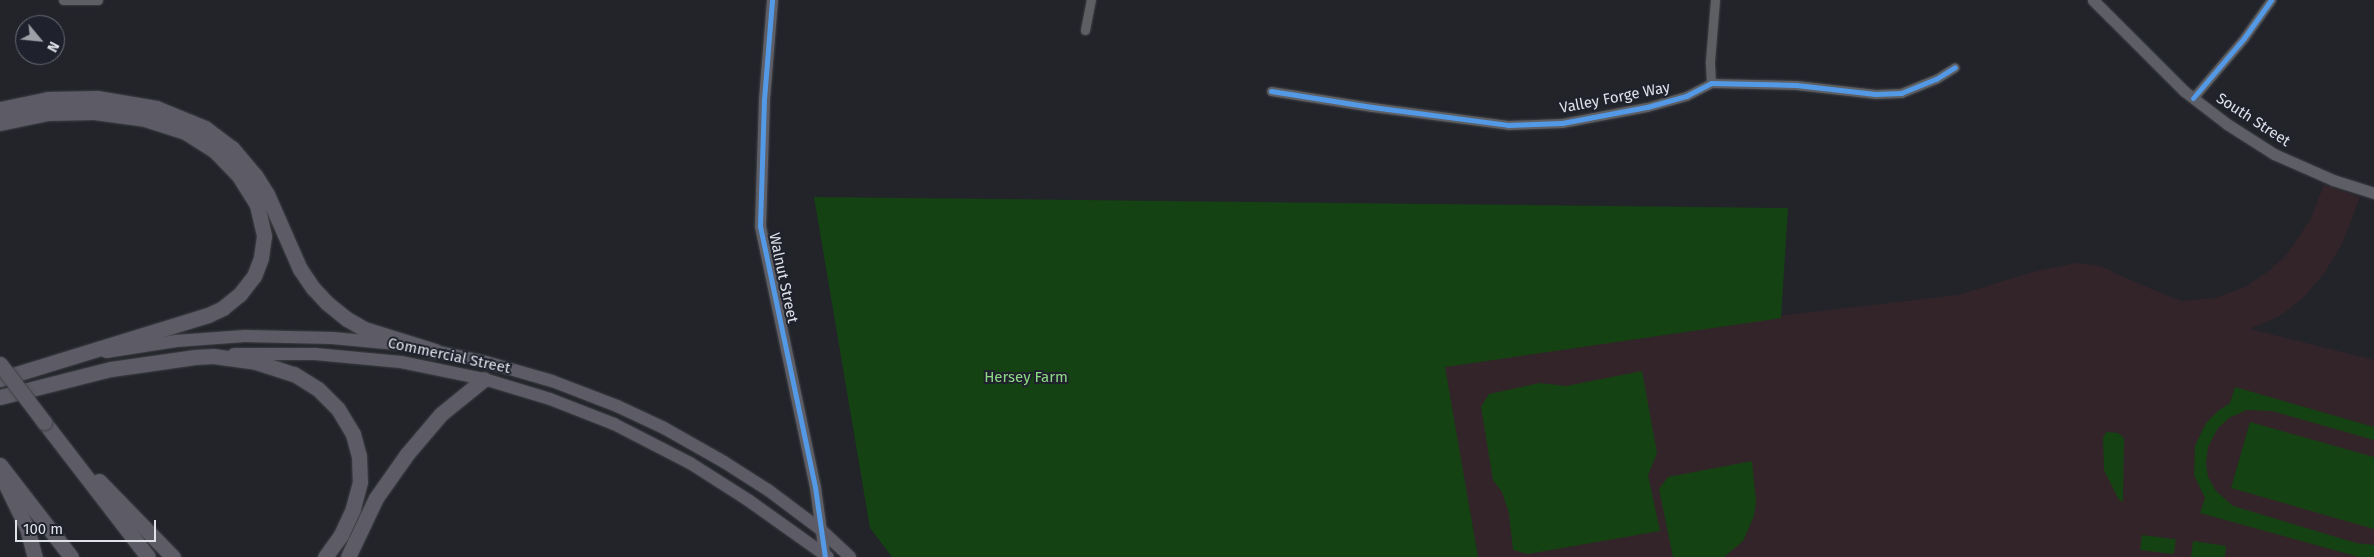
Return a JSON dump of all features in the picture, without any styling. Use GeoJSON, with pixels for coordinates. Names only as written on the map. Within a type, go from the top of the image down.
{"type":"FeatureCollection","features":[{"type":"Feature","properties":{"kind":"highway"},"geometry":{"type":"LineString","coordinates":[[0,109],[48,99],[108,99],[156,108],[205,128],[232,148],[255,175],[266,194],[303,274],[327,303],[347,319],[364,329],[435,351]]}},
{"type":"Feature","properties":{"kind":"highway"},"geometry":{"type":"LineString","coordinates":[[0,123],[48,113],[94,112],[144,119],[185,132],[214,150],[239,176],[257,205],[263,230],[262,253],[254,276],[240,294],[223,308],[208,315],[21,373]]}},
{"type":"Feature","properties":{"kind":"highway"},"geometry":{"type":"LineString","coordinates":[[213,356],[256,362],[294,374],[327,397],[348,423],[359,456],[358,489],[345,529],[326,557]]}},
{"type":"Feature","properties":{"kind":"highway","name":"Commercial Street"},"geometry":{"type":"LineString","coordinates":[[0,396],[128,366],[213,356]]}},
{"type":"Feature","properties":{"kind":"highway"},"geometry":{"type":"LineString","coordinates":[[0,364],[148,557]]}},
{"type":"Feature","properties":{"kind":"highway","name":"Commercial Street"},"geometry":{"type":"LineString","coordinates":[[0,379],[21,373]]}},
{"type":"Feature","properties":{"kind":"highway"},"geometry":{"type":"LineString","coordinates":[[348,557],[376,498],[413,445],[441,414],[484,379]]}},
{"type":"Feature","properties":{"kind":"highway"},"geometry":{"type":"LineString","coordinates":[[64,449],[117,498],[173,557]]}},
{"type":"Feature","properties":{"kind":"highway"},"geometry":{"type":"LineString","coordinates":[[0,465],[71,557]]}},
{"type":"Feature","properties":{"kind":"highway"},"geometry":{"type":"LineString","coordinates":[[0,473],[27,528],[35,557]]}},
{"type":"Feature","properties":{"kind":"main road","name":"Commercial Street"},"geometry":{"type":"LineString","coordinates":[[21,373],[125,349],[228,337],[340,338],[435,351],[536,376],[633,413],[724,462],[768,490],[820,529],[850,557]]}},
{"type":"Feature","properties":{"kind":"main road","name":"Commercial Street"},"geometry":{"type":"LineString","coordinates":[[213,356],[281,353],[350,356],[417,365],[484,379],[566,405],[645,438],[719,481],[826,556]]}},
{"type":"Feature","properties":{"kind":"street"},"geometry":{"type":"LineString","coordinates":[[63,0],[98,0]]}},
{"type":"Feature","properties":{"kind":"street","name":"Walnut Street"},"geometry":{"type":"LineString","coordinates":[[772,0],[764,99],[760,226],[815,488],[820,529],[826,556]]}},
{"type":"Feature","properties":{"kind":"street"},"geometry":{"type":"LineString","coordinates":[[1085,30],[1091,0]]}},
{"type":"Feature","properties":{"kind":"street"},"geometry":{"type":"LineString","coordinates":[[1711,83],[1710,61],[1715,0]]}},
{"type":"Feature","properties":{"kind":"street","name":"South Street"},"geometry":{"type":"LineString","coordinates":[[2093,0],[2136,45],[2193,98],[2227,124],[2274,154],[2333,180],[2374,193]]}},
{"type":"Feature","properties":{"kind":"street"},"geometry":{"type":"LineString","coordinates":[[2193,98],[2244,38],[2270,0]]}},
{"type":"Feature","properties":{"kind":"street","name":"Valley Forge Way"},"geometry":{"type":"LineString","coordinates":[[1271,90],[1372,107],[1508,125],[1562,122],[1647,107],[1686,96],[1711,83],[1796,85],[1875,94],[1902,93],[1936,79],[1955,67]]}},
{"type":"Feature","properties":{"kind":"shaded area"},"geometry":{"type":"Polygon","coordinates":[[[2324,185],[2360,197],[2342,244],[2325,272],[2304,297],[2280,316],[2250,329],[2374,360],[2374,557],[1478,557],[1444,367],[1710,324],[1958,295],[2033,272],[2075,263],[2101,266],[2181,301],[2215,298],[2245,287],[2269,271],[2287,254],[2310,220],[2324,185]]]}},
{"type":"Feature","properties":{"kind":"green space","name":"Hersey Farm"},"geometry":{"type":"Polygon","coordinates":[[[814,197],[1788,208],[1781,318],[1445,367],[1478,557],[892,557],[870,528],[814,197]]]}},
{"type":"Feature","properties":{"kind":"green space"},"geometry":{"type":"Polygon","coordinates":[[[1642,371],[1657,453],[1648,475],[1660,531],[1528,554],[1513,550],[1509,513],[1502,492],[1493,480],[1481,407],[1489,394],[1540,383],[1566,386],[1642,371]]]}},
{"type":"Feature","properties":{"kind":"green space"},"geometry":{"type":"Polygon","coordinates":[[[2235,387],[2374,427],[2374,440],[2272,411],[2247,410],[2229,418],[2218,428],[2208,447],[2206,464],[2208,477],[2216,491],[2233,506],[2356,543],[2374,545],[2374,557],[2359,557],[2200,513],[2205,498],[2194,475],[2195,446],[2206,423],[2218,411],[2230,403],[2235,387]]]}},
{"type":"Feature","properties":{"kind":"green space"},"geometry":{"type":"Polygon","coordinates":[[[2250,422],[2374,457],[2374,529],[2231,488],[2250,422]]]}},
{"type":"Feature","properties":{"kind":"green space"},"geometry":{"type":"Polygon","coordinates":[[[2106,432],[2118,433],[2124,438],[2123,502],[2119,500],[2104,470],[2103,438],[2106,432]]]}},
{"type":"Feature","properties":{"kind":"green space"},"geometry":{"type":"Polygon","coordinates":[[[1752,461],[1756,502],[1754,516],[1743,541],[1724,557],[1673,557],[1659,489],[1668,477],[1752,461]]]}},
{"type":"Feature","properties":{"kind":"green space"},"geometry":{"type":"Polygon","coordinates":[[[2142,535],[2176,539],[2174,554],[2140,550],[2142,535]]]}},
{"type":"Feature","properties":{"kind":"green space"},"geometry":{"type":"Polygon","coordinates":[[[2193,541],[2226,546],[2225,557],[2191,557],[2193,541]]]}},
{"type":"Feature","properties":{"kind":"cycle path"},"geometry":{"type":"LineString","coordinates":[[772,0],[764,99],[760,226],[815,487],[825,557]]}},
{"type":"Feature","properties":{"kind":"cycle path"},"geometry":{"type":"LineString","coordinates":[[2193,98],[2244,38],[2271,0]]}},
{"type":"Feature","properties":{"kind":"cycle path"},"geometry":{"type":"LineString","coordinates":[[1271,91],[1508,125],[1562,123],[1647,107],[1686,96],[1711,83],[1796,85],[1875,94],[1901,93],[1936,79],[1955,67]]}}]}
